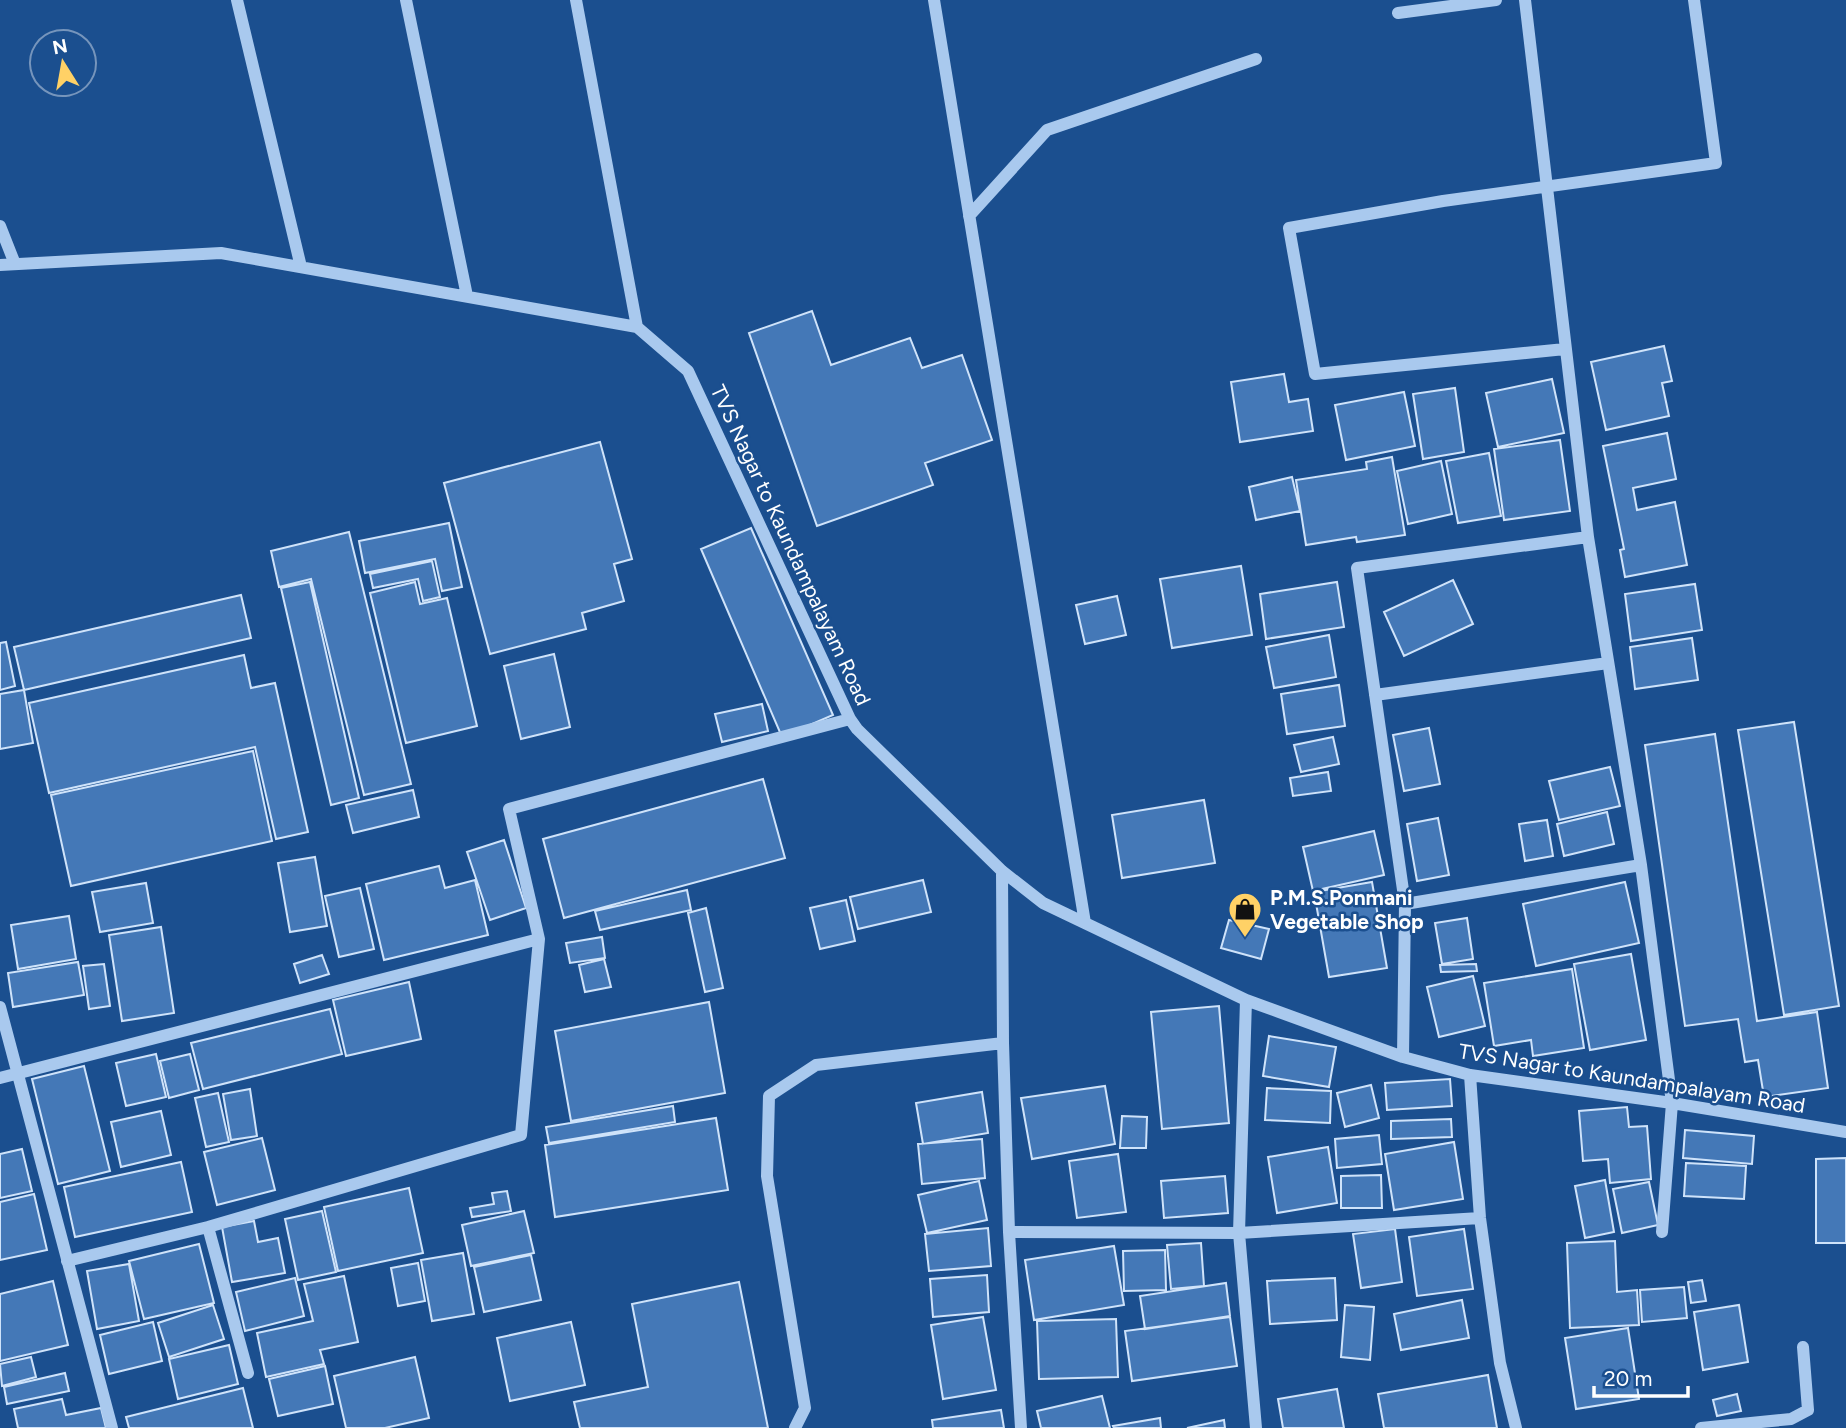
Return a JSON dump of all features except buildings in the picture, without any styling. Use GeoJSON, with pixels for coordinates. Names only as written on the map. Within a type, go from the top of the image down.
{"type":"FeatureCollection","features":[{"type":"Feature","properties":{"kind":"street"},"geometry":{"type":"LineString","coordinates":[[237,0],[301,267]]}},
{"type":"Feature","properties":{"kind":"street"},"geometry":{"type":"LineString","coordinates":[[407,0],[467,296]]}},
{"type":"Feature","properties":{"kind":"street"},"geometry":{"type":"LineString","coordinates":[[0,265],[221,253],[637,327],[576,0]]}},
{"type":"Feature","properties":{"kind":"street"},"geometry":{"type":"LineString","coordinates":[[934,0],[1085,923]]}},
{"type":"Feature","properties":{"kind":"street"},"geometry":{"type":"LineString","coordinates":[[1398,13],[1496,0]]}},
{"type":"Feature","properties":{"kind":"street"},"geometry":{"type":"LineString","coordinates":[[1525,0],[1588,537],[1641,865],[1672,1103],[1662,1232]]}},
{"type":"Feature","properties":{"kind":"street"},"geometry":{"type":"LineString","coordinates":[[1565,349],[1315,374],[1289,228],[1347,216],[1716,163],[1694,0]]}},
{"type":"Feature","properties":{"kind":"street"},"geometry":{"type":"LineString","coordinates":[[970,216],[1047,130],[1256,59]]}},
{"type":"Feature","properties":{"kind":"street"},"geometry":{"type":"LineString","coordinates":[[0,226],[15,264]]}},
{"type":"Feature","properties":{"kind":"street","name":"TVS Nagar to Kaundampalayam Road"},"geometry":{"type":"LineString","coordinates":[[637,327],[688,371],[857,729],[1002,871],[1043,903],[1246,1000],[1403,1057],[1470,1075],[1672,1103],[1846,1132]]}},
{"type":"Feature","properties":{"kind":"street"},"geometry":{"type":"LineString","coordinates":[[1403,1057],[1405,904],[1357,568],[1588,537]]}},
{"type":"Feature","properties":{"kind":"street"},"geometry":{"type":"LineString","coordinates":[[1375,695],[1608,663]]}},
{"type":"Feature","properties":{"kind":"street"},"geometry":{"type":"LineString","coordinates":[[66,1261],[208,1227],[522,1135],[539,939],[509,809],[850,719]]}},
{"type":"Feature","properties":{"kind":"street"},"geometry":{"type":"LineString","coordinates":[[1405,904],[1641,865]]}},
{"type":"Feature","properties":{"kind":"street"},"geometry":{"type":"LineString","coordinates":[[1002,871],[1003,1043],[1009,1232],[1021,1428]]}},
{"type":"Feature","properties":{"kind":"street"},"geometry":{"type":"LineString","coordinates":[[0,1078],[539,939]]}},
{"type":"Feature","properties":{"kind":"street"},"geometry":{"type":"LineString","coordinates":[[1246,1000],[1239,1233],[1256,1428]]}},
{"type":"Feature","properties":{"kind":"street"},"geometry":{"type":"LineString","coordinates":[[0,1007],[112,1428]]}},
{"type":"Feature","properties":{"kind":"street"},"geometry":{"type":"LineString","coordinates":[[794,1428],[805,1408],[767,1176],[769,1096],[816,1065],[1003,1043]]}},
{"type":"Feature","properties":{"kind":"street"},"geometry":{"type":"LineString","coordinates":[[1470,1075],[1480,1218],[1500,1363],[1516,1428]]}},
{"type":"Feature","properties":{"kind":"street"},"geometry":{"type":"LineString","coordinates":[[1009,1232],[1239,1233],[1480,1218]]}},
{"type":"Feature","properties":{"kind":"street"},"geometry":{"type":"LineString","coordinates":[[208,1227],[248,1373]]}},
{"type":"Feature","properties":{"kind":"street"},"geometry":{"type":"LineString","coordinates":[[1701,1428],[1791,1419],[1808,1410],[1803,1347]]}},
{"type":"Feature","properties":{"kind":"place","name":"P.M.S.Ponmani Vegetable Shop"},"geometry":{"type":"Point","coordinates":[1245,939]}}]}
